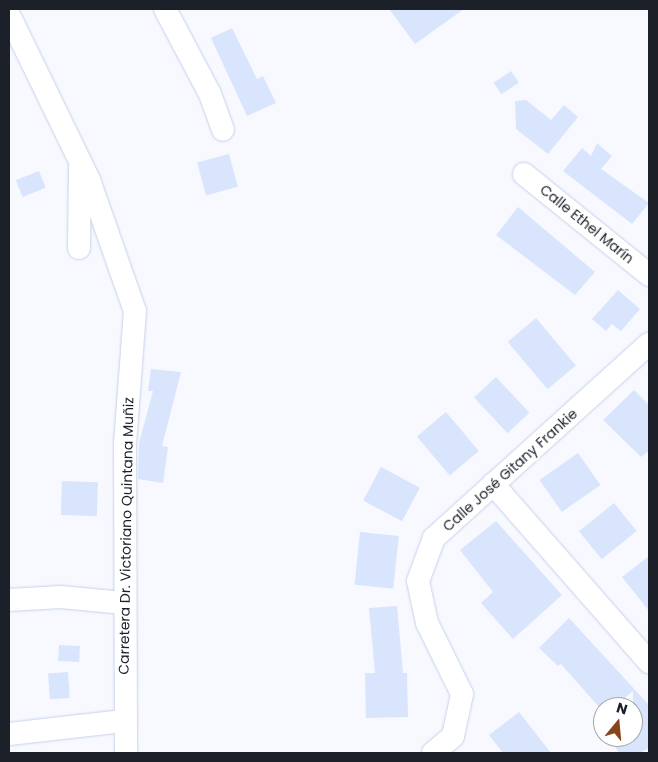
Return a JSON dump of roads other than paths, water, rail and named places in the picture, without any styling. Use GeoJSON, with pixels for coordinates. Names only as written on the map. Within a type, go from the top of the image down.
{"type":"FeatureCollection","features":[{"type":"Feature","properties":{"kind":"street"},"geometry":{"type":"LineString","coordinates":[[165,9],[210,94],[223,130]]}},
{"type":"Feature","properties":{"kind":"street","name":"Carretera Dr. Victoriano Quintana Muñiz"},"geometry":{"type":"LineString","coordinates":[[9,15],[80,162],[135,311],[125,444],[123,721],[126,753]]}},
{"type":"Feature","properties":{"kind":"street"},"geometry":{"type":"LineString","coordinates":[[79,248],[80,162]]}},
{"type":"Feature","properties":{"kind":"street","name":"Calle Ethel Marín"},"geometry":{"type":"LineString","coordinates":[[524,174],[649,275]]}},
{"type":"Feature","properties":{"kind":"street","name":"Calle José Gitany Frankie"},"geometry":{"type":"LineString","coordinates":[[434,753],[453,736],[462,694],[427,623],[418,581],[434,538],[649,344]]}},
{"type":"Feature","properties":{"kind":"street"},"geometry":{"type":"LineString","coordinates":[[494,484],[649,662]]}},
{"type":"Feature","properties":{"kind":"street"},"geometry":{"type":"LineString","coordinates":[[9,600],[61,598],[124,603]]}},
{"type":"Feature","properties":{"kind":"street"},"geometry":{"type":"LineString","coordinates":[[9,734],[123,721]]}}]}
